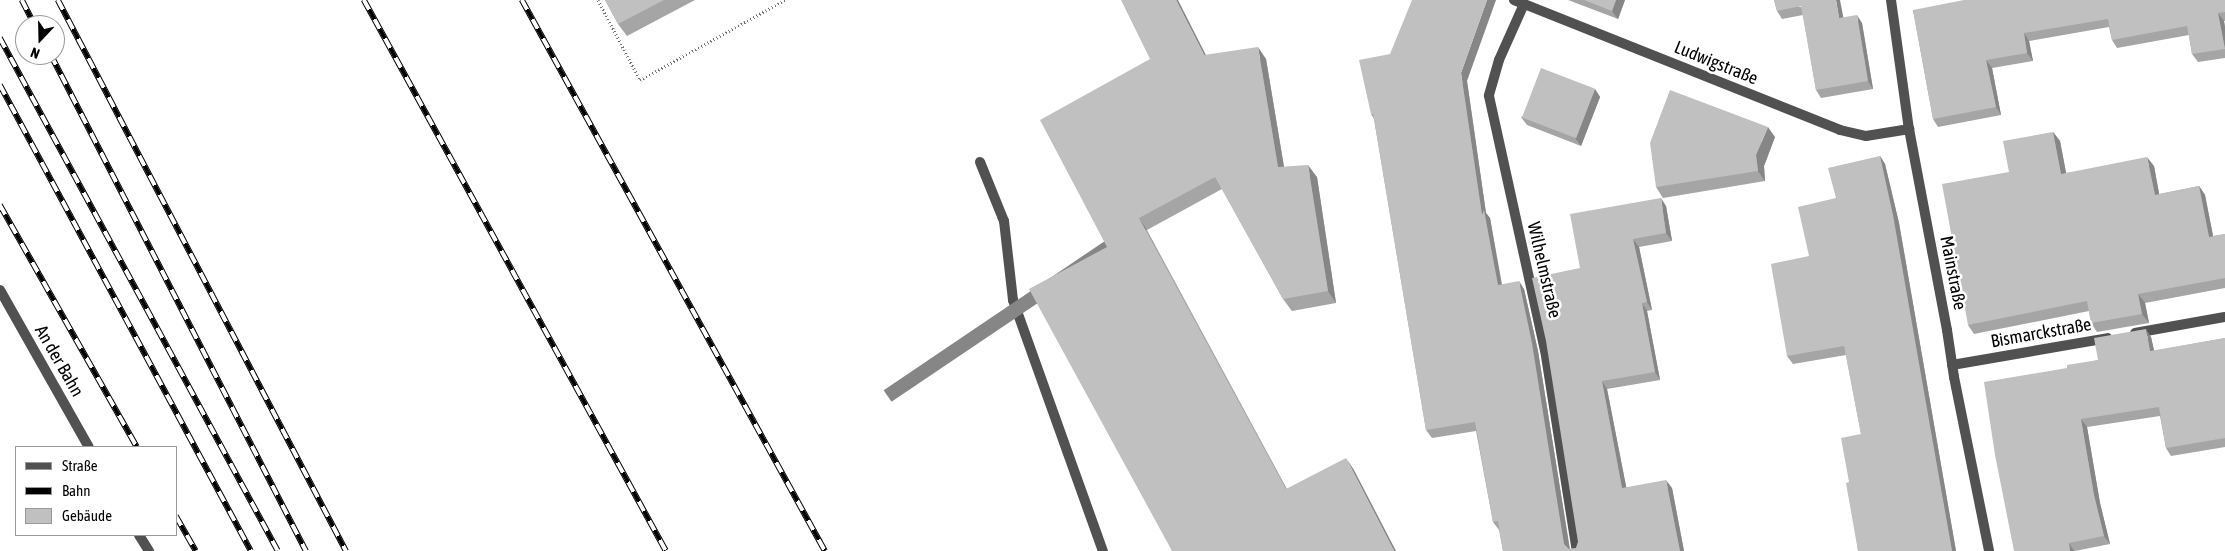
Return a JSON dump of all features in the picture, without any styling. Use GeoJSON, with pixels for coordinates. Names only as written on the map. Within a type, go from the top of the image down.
{"type":"FeatureCollection","features":[{"type":"Feature","properties":{"kind":"street","name":"Mainstraße"},"geometry":{"type":"LineString","coordinates":[[1891,0],[1909,130],[1952,365],[1989,551]]}},
{"type":"Feature","properties":{"kind":"street","name":"Ludwigstraße"},"geometry":{"type":"LineString","coordinates":[[1519,2],[1840,130],[1866,136],[1909,130]]}},
{"type":"Feature","properties":{"kind":"street","name":"Wilhelmstraße"},"geometry":{"type":"LineString","coordinates":[[1519,2],[1489,96],[1546,350],[1577,551]]}},
{"type":"Feature","properties":{"kind":"street"},"geometry":{"type":"LineString","coordinates":[[980,162],[1004,220],[1012,300],[1104,551]]}},
{"type":"Feature","properties":{"kind":"street","name":"An der Bahn"},"geometry":{"type":"LineString","coordinates":[[0,290],[88,446]]}},
{"type":"Feature","properties":{"kind":"street","name":"Bismarckstraße"},"geometry":{"type":"LineString","coordinates":[[1952,365],[2225,317]]}},
{"type":"Feature","properties":{"kind":"street"},"geometry":{"type":"LineString","coordinates":[[140,536],[148,551]]}},
{"type":"Feature","properties":{"kind":"path"},"geometry":{"type":"LineString","coordinates":[[598,0],[640,80],[785,0]]}},
{"type":"Feature","properties":{"kind":"building"},"geometry":{"type":"Polygon","coordinates":[[[605,0],[664,0],[618,24],[605,0]]]}},
{"type":"Feature","properties":{"kind":"building"},"geometry":{"type":"Polygon","coordinates":[[[1121,0],[1176,0],[1204,55],[1258,47],[1278,167],[1308,165],[1328,291],[1283,299],[1215,177],[1139,218],[1286,489],[1346,458],[1394,551],[1172,551],[1029,289],[1107,247],[1040,120],[1150,59],[1121,0]]]}},
{"type":"Feature","properties":{"kind":"building"},"geometry":{"type":"Polygon","coordinates":[[[1412,0],[1487,0],[1461,73],[1482,215],[1484,210],[1498,285],[1519,281],[1532,343],[1564,544],[1569,549],[1576,548],[1578,542],[1546,341],[1532,278],[1580,268],[1570,214],[1661,198],[1666,233],[1633,239],[1647,302],[1642,303],[1655,372],[1602,381],[1622,488],[1666,480],[1680,551],[1503,551],[1498,521],[1493,522],[1475,422],[1426,430],[1373,113],[1371,114],[1359,60],[1390,54],[1412,0]]]}},
{"type":"Feature","properties":{"kind":"building"},"geometry":{"type":"Polygon","coordinates":[[[1584,0],[1616,0],[1612,11],[1584,0]]]}},
{"type":"Feature","properties":{"kind":"building"},"geometry":{"type":"Polygon","coordinates":[[[1774,0],[1836,0],[1839,18],[1857,15],[1868,81],[1816,90],[1801,6],[1777,11],[1774,0]]]}},
{"type":"Feature","properties":{"kind":"building"},"geometry":{"type":"Polygon","coordinates":[[[1964,0],[2225,0],[2225,12],[2218,13],[2225,49],[2192,54],[2187,26],[2112,40],[2108,19],[2024,33],[2027,53],[1986,60],[1996,107],[1933,119],[1913,10],[1964,0]]]}},
{"type":"Feature","properties":{"kind":"building"},"geometry":{"type":"Polygon","coordinates":[[[1541,68],[1595,89],[1576,138],[1522,117],[1541,68]]]}},
{"type":"Feature","properties":{"kind":"building"},"geometry":{"type":"Polygon","coordinates":[[[1670,90],[1768,127],[1756,155],[1758,171],[1656,187],[1650,143],[1670,90]]]}},
{"type":"Feature","properties":{"kind":"building"},"geometry":{"type":"Polygon","coordinates":[[[2053,132],[2061,174],[2147,157],[2155,195],[2199,186],[2209,237],[2225,234],[2225,278],[2138,294],[2142,314],[2091,323],[2087,301],[1968,325],[1942,184],[2009,172],[2003,141],[2053,132]]]}},
{"type":"Feature","properties":{"kind":"building"},"geometry":{"type":"Polygon","coordinates":[[[1880,156],[1893,215],[1952,551],[1858,551],[1846,483],[1849,482],[1841,438],[1861,434],[1844,346],[1787,356],[1771,264],[1809,256],[1798,207],[1836,198],[1828,168],[1880,156]]]}},
{"type":"Feature","properties":{"kind":"building"},"geometry":{"type":"Polygon","coordinates":[[[2146,329],[2150,351],[2225,338],[2225,438],[2166,448],[2159,407],[2081,419],[2094,495],[2104,536],[2069,543],[2070,551],[2014,551],[1995,455],[1984,382],[2067,368],[2067,365],[2098,360],[2094,338],[2146,329]]]}},
{"type":"Feature","properties":{"kind":"railway"},"geometry":{"type":"LineString","coordinates":[[22,0],[30,15]]}},
{"type":"Feature","properties":{"kind":"railway"},"geometry":{"type":"LineString","coordinates":[[58,0],[346,551]]}},
{"type":"Feature","properties":{"kind":"railway"},"geometry":{"type":"LineString","coordinates":[[364,0],[666,551]]}},
{"type":"Feature","properties":{"kind":"railway"},"geometry":{"type":"LineString","coordinates":[[522,0],[825,551]]}},
{"type":"Feature","properties":{"kind":"railway"},"geometry":{"type":"LineString","coordinates":[[0,38],[278,551]]}},
{"type":"Feature","properties":{"kind":"railway"},"geometry":{"type":"LineString","coordinates":[[56,65],[306,551]]}},
{"type":"Feature","properties":{"kind":"railway"},"geometry":{"type":"LineString","coordinates":[[0,85],[251,551]]}},
{"type":"Feature","properties":{"kind":"railway"},"geometry":{"type":"LineString","coordinates":[[0,205],[136,446]]}},
{"type":"Feature","properties":{"kind":"railway"},"geometry":{"type":"LineString","coordinates":[[178,520],[196,551]]}}]}
